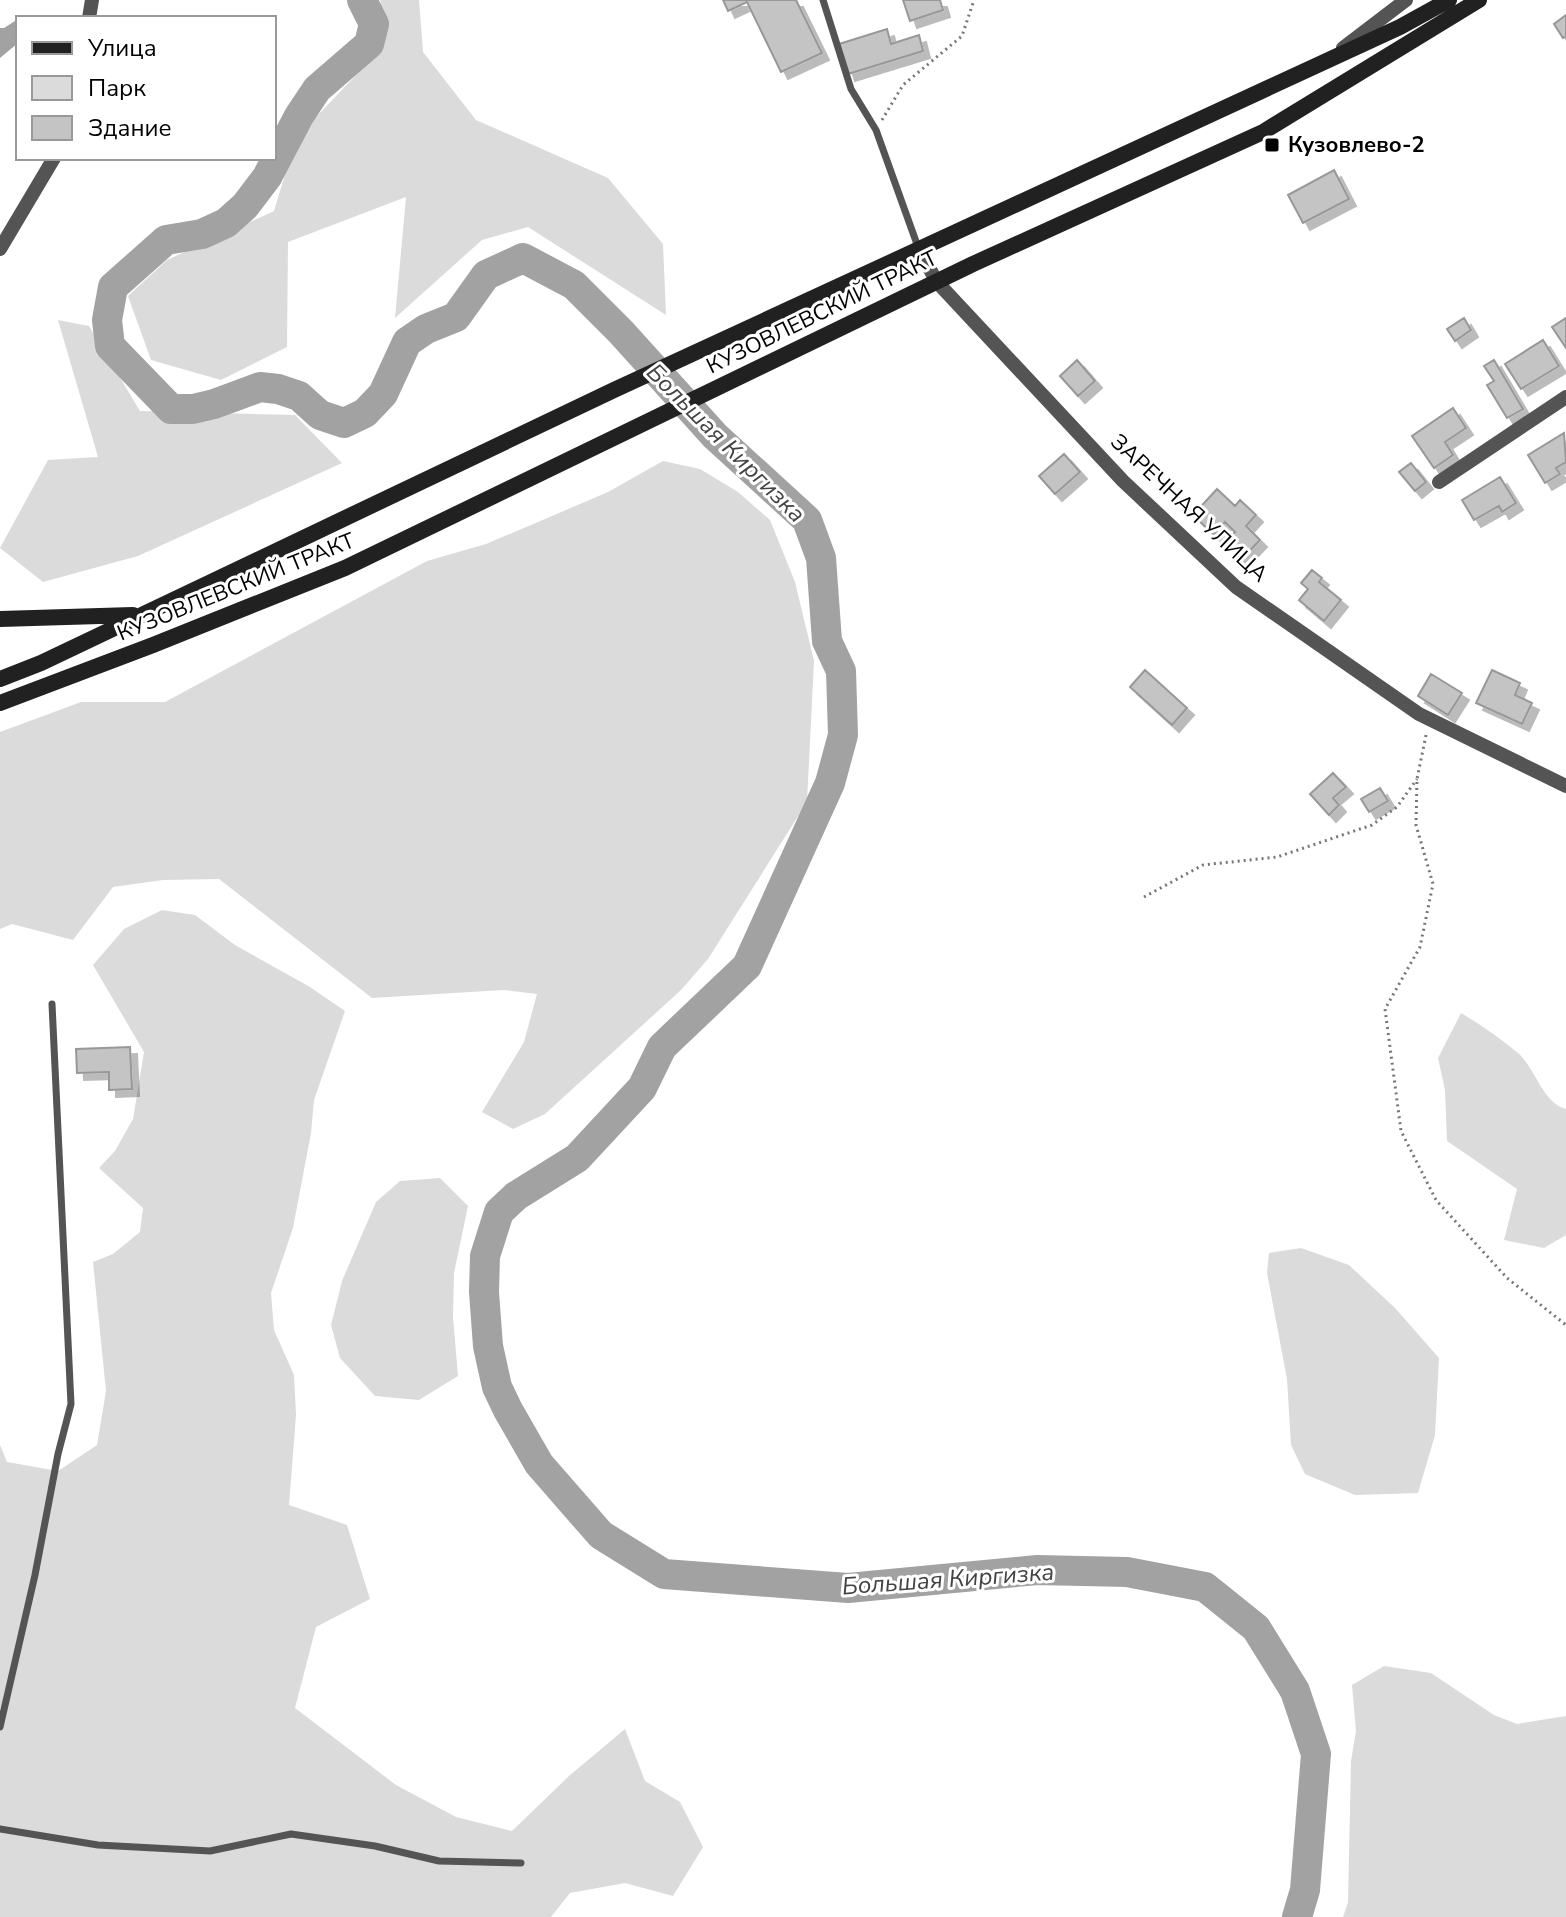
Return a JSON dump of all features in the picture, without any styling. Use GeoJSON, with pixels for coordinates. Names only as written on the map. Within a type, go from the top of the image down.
{"type":"FeatureCollection","features":[{"type":"Feature","properties":{"kind":"main road","name":"КУЗОВЛЕВСКИЙ ТРАКТ"},"geometry":{"type":"LineString","coordinates":[[0,679],[41,663],[716,342],[1400,27],[1449,0]]}},
{"type":"Feature","properties":{"kind":"main road","name":"КУЗОВЛЕВСКИЙ ТРАКТ"},"geometry":{"type":"LineString","coordinates":[[0,703],[345,568],[739,376],[1263,132],[1479,0]]}},
{"type":"Feature","properties":{"kind":"main road","name":"КУЗОВЛЕВСКИЙ ТРАКТ"},"geometry":{"type":"LineString","coordinates":[[0,619],[142,615]]}},
{"type":"Feature","properties":{"kind":"street"},"geometry":{"type":"LineString","coordinates":[[1329,59],[1406,0]]}},
{"type":"Feature","properties":{"kind":"street"},"geometry":{"type":"LineString","coordinates":[[0,249],[53,160]]}},
{"type":"Feature","properties":{"kind":"street","name":"ЗАРЕЧНАЯ УЛИЦА"},"geometry":{"type":"LineString","coordinates":[[918,248],[937,282],[1123,481],[1236,587],[1333,656],[1430,719],[1566,786]]}},
{"type":"Feature","properties":{"kind":"street"},"geometry":{"type":"LineString","coordinates":[[1439,482],[1566,397]]}},
{"type":"Feature","properties":{"kind":"lane"},"geometry":{"type":"LineString","coordinates":[[823,0],[851,89],[876,130],[918,248]]}},
{"type":"Feature","properties":{"kind":"lane"},"geometry":{"type":"LineString","coordinates":[[0,1727],[71,1404],[52,1004]]}},
{"type":"Feature","properties":{"kind":"lane"},"geometry":{"type":"LineString","coordinates":[[0,1829],[98,1845],[210,1851],[291,1834],[375,1846],[439,1861],[521,1863]]}},
{"type":"Feature","properties":{"kind":"path"},"geometry":{"type":"LineString","coordinates":[[876,130],[903,85],[962,36],[974,0]]}},
{"type":"Feature","properties":{"kind":"path"},"geometry":{"type":"LineString","coordinates":[[1430,719],[1417,779],[1416,825],[1433,884],[1420,947],[1385,1009],[1401,1131],[1436,1200],[1507,1278],[1566,1325]]}},
{"type":"Feature","properties":{"kind":"path"},"geometry":{"type":"LineString","coordinates":[[1144,897],[1203,865],[1277,857],[1372,825],[1397,807],[1417,779]]}},
{"type":"Feature","properties":{"kind":"green space"},"geometry":{"type":"Polygon","coordinates":[[[380,0],[419,0],[423,52],[476,120],[608,178],[663,244],[666,315],[528,227],[482,240],[395,318],[406,197],[288,242],[287,347],[221,380],[151,360],[128,296],[167,260],[274,211],[296,138],[359,72],[380,0]]]}},
{"type":"Feature","properties":{"kind":"green space"},"geometry":{"type":"Polygon","coordinates":[[[58,320],[89,326],[140,411],[295,415],[342,463],[138,556],[43,582],[0,548],[48,460],[98,457],[58,320]]]}},
{"type":"Feature","properties":{"kind":"green space"},"geometry":{"type":"Polygon","coordinates":[[[663,461],[700,469],[738,492],[770,520],[795,582],[814,661],[807,802],[708,959],[681,990],[545,1114],[513,1129],[482,1112],[524,1042],[537,994],[503,990],[372,998],[219,879],[163,880],[113,887],[73,940],[12,924],[0,929],[0,732],[81,702],[165,702],[427,561],[486,544],[545,519],[608,492],[663,461]]]}},
{"type":"Feature","properties":{"kind":"green space"},"geometry":{"type":"Polygon","coordinates":[[[162,910],[195,915],[235,945],[310,987],[345,1011],[314,1100],[293,1228],[271,1293],[274,1330],[294,1375],[296,1415],[289,1505],[347,1525],[370,1599],[316,1627],[295,1708],[396,1785],[456,1817],[512,1831],[569,1776],[625,1729],[645,1781],[680,1802],[703,1847],[673,1896],[625,1883],[570,1893],[551,1917],[0,1917],[0,1445],[7,1462],[58,1471],[97,1445],[106,1391],[93,1262],[113,1254],[140,1232],[143,1208],[99,1168],[115,1151],[133,1119],[144,1052],[93,965],[124,929],[162,910]]]}},
{"type":"Feature","properties":{"kind":"green space"},"geometry":{"type":"Polygon","coordinates":[[[1461,1013],[1518,1053],[1551,1100],[1566,1109],[1566,1235],[1544,1248],[1504,1240],[1517,1189],[1447,1141],[1445,1090],[1438,1058],[1461,1013]]]}},
{"type":"Feature","properties":{"kind":"green space"},"geometry":{"type":"Polygon","coordinates":[[[440,1178],[468,1206],[454,1273],[453,1317],[458,1376],[419,1400],[375,1396],[340,1358],[331,1325],[342,1281],[376,1202],[400,1181],[440,1178]]]}},
{"type":"Feature","properties":{"kind":"green space"},"geometry":{"type":"Polygon","coordinates":[[[1301,1248],[1349,1265],[1395,1308],[1439,1358],[1435,1435],[1418,1493],[1355,1495],[1305,1474],[1291,1445],[1287,1379],[1267,1273],[1269,1253],[1301,1248]]]}},
{"type":"Feature","properties":{"kind":"green space"},"geometry":{"type":"Polygon","coordinates":[[[1384,1666],[1431,1673],[1494,1715],[1517,1724],[1566,1716],[1566,1917],[1343,1917],[1348,1902],[1351,1761],[1356,1731],[1352,1685],[1384,1666]]]}},
{"type":"Feature","properties":{"kind":"shaded area"},"geometry":{"type":"Polygon","coordinates":[[[16,20],[16,45],[0,58],[0,28],[16,20]]]}},
{"type":"Feature","properties":{"kind":"building"},"geometry":{"type":"Polygon","coordinates":[[[723,0],[796,0],[822,53],[781,72],[747,2],[728,11],[723,0]]]}},
{"type":"Feature","properties":{"kind":"building"},"geometry":{"type":"Polygon","coordinates":[[[903,0],[940,0],[943,10],[910,21],[903,0]]]}},
{"type":"Feature","properties":{"kind":"building"},"geometry":{"type":"Polygon","coordinates":[[[1566,15],[1566,36],[1563,38],[1554,24],[1566,15]]]}},
{"type":"Feature","properties":{"kind":"building"},"geometry":{"type":"Polygon","coordinates":[[[887,29],[891,44],[919,35],[923,51],[848,74],[839,44],[887,29]]]}},
{"type":"Feature","properties":{"kind":"building"},"geometry":{"type":"Polygon","coordinates":[[[1334,170],[1349,199],[1303,223],[1288,195],[1334,170]]]}},
{"type":"Feature","properties":{"kind":"building"},"geometry":{"type":"Polygon","coordinates":[[[1464,318],[1471,330],[1455,341],[1447,329],[1464,318]]]}},
{"type":"Feature","properties":{"kind":"building"},"geometry":{"type":"Polygon","coordinates":[[[1566,318],[1566,348],[1552,327],[1566,318]]]}},
{"type":"Feature","properties":{"kind":"building"},"geometry":{"type":"Polygon","coordinates":[[[1543,340],[1559,366],[1521,389],[1505,364],[1543,340]]]}},
{"type":"Feature","properties":{"kind":"building"},"geometry":{"type":"Polygon","coordinates":[[[1077,360],[1095,381],[1078,396],[1060,376],[1077,360]]]}},
{"type":"Feature","properties":{"kind":"building"},"geometry":{"type":"Polygon","coordinates":[[[1494,360],[1523,409],[1507,418],[1487,385],[1494,381],[1484,366],[1494,360]]]}},
{"type":"Feature","properties":{"kind":"building"},"geometry":{"type":"Polygon","coordinates":[[[1453,408],[1466,428],[1445,442],[1453,455],[1434,468],[1412,436],[1453,408]]]}},
{"type":"Feature","properties":{"kind":"building"},"geometry":{"type":"Polygon","coordinates":[[[1564,433],[1566,462],[1556,468],[1560,474],[1545,483],[1528,455],[1564,433]]]}},
{"type":"Feature","properties":{"kind":"building"},"geometry":{"type":"Polygon","coordinates":[[[1064,454],[1080,472],[1055,494],[1039,476],[1064,454]]]}},
{"type":"Feature","properties":{"kind":"building"},"geometry":{"type":"Polygon","coordinates":[[[1411,463],[1426,482],[1415,491],[1399,472],[1411,463]]]}},
{"type":"Feature","properties":{"kind":"building"},"geometry":{"type":"Polygon","coordinates":[[[1500,477],[1516,503],[1502,512],[1499,506],[1474,520],[1462,500],[1500,477]]]}},
{"type":"Feature","properties":{"kind":"building"},"geometry":{"type":"Polygon","coordinates":[[[1217,489],[1235,506],[1240,500],[1256,515],[1246,526],[1260,540],[1241,560],[1224,544],[1235,532],[1225,522],[1214,535],[1193,515],[1217,489]]]}},
{"type":"Feature","properties":{"kind":"building"},"geometry":{"type":"Polygon","coordinates":[[[1312,570],[1322,578],[1319,582],[1341,600],[1324,621],[1299,600],[1308,589],[1301,583],[1312,570]]]}},
{"type":"Feature","properties":{"kind":"building"},"geometry":{"type":"Polygon","coordinates":[[[1145,670],[1187,708],[1172,725],[1130,687],[1145,670]]]}},
{"type":"Feature","properties":{"kind":"building"},"geometry":{"type":"Polygon","coordinates":[[[1492,670],[1520,683],[1515,695],[1532,703],[1522,724],[1476,703],[1492,670]]]}},
{"type":"Feature","properties":{"kind":"building"},"geometry":{"type":"Polygon","coordinates":[[[1431,674],[1462,693],[1448,715],[1418,696],[1431,674]]]}},
{"type":"Feature","properties":{"kind":"building"},"geometry":{"type":"Polygon","coordinates":[[[1333,773],[1346,787],[1333,798],[1339,805],[1329,815],[1310,794],[1333,773]]]}},
{"type":"Feature","properties":{"kind":"building"},"geometry":{"type":"Polygon","coordinates":[[[1380,788],[1388,801],[1369,812],[1361,799],[1380,788]]]}},
{"type":"Feature","properties":{"kind":"building"},"geometry":{"type":"Polygon","coordinates":[[[130,1047],[132,1089],[109,1090],[109,1072],[77,1073],[76,1049],[130,1047]]]}},
{"type":"Feature","properties":{"kind":"waterway","name":"Большая Киргизка"},"geometry":{"type":"LineString","coordinates":[[276,160],[317,89],[369,44],[374,24],[362,0]]}},
{"type":"Feature","properties":{"kind":"waterway","name":"Большая Киргизка"},"geometry":{"type":"LineString","coordinates":[[276,160],[245,206],[226,223],[202,234],[166,240],[113,287],[107,320],[110,346],[171,409],[193,409],[214,404],[260,387],[299,396],[320,415],[344,423],[365,413],[383,394],[407,342],[426,329],[456,317],[486,275],[523,258],[574,285],[621,332],[715,436],[807,520],[821,558],[827,641],[841,671],[843,735],[830,783],[747,966],[662,1047],[642,1088],[577,1158],[516,1196],[499,1212],[485,1256],[488,1346],[497,1387],[539,1464],[601,1535],[664,1574],[848,1588],[1037,1570],[1127,1572],[1205,1587],[1256,1628],[1295,1691],[1316,1754],[1305,1890],[1297,1917]]}},
{"type":"Feature","properties":{"kind":"place","name":"Кузовлево-2"},"geometry":{"type":"Point","coordinates":[1272,145]}}]}
